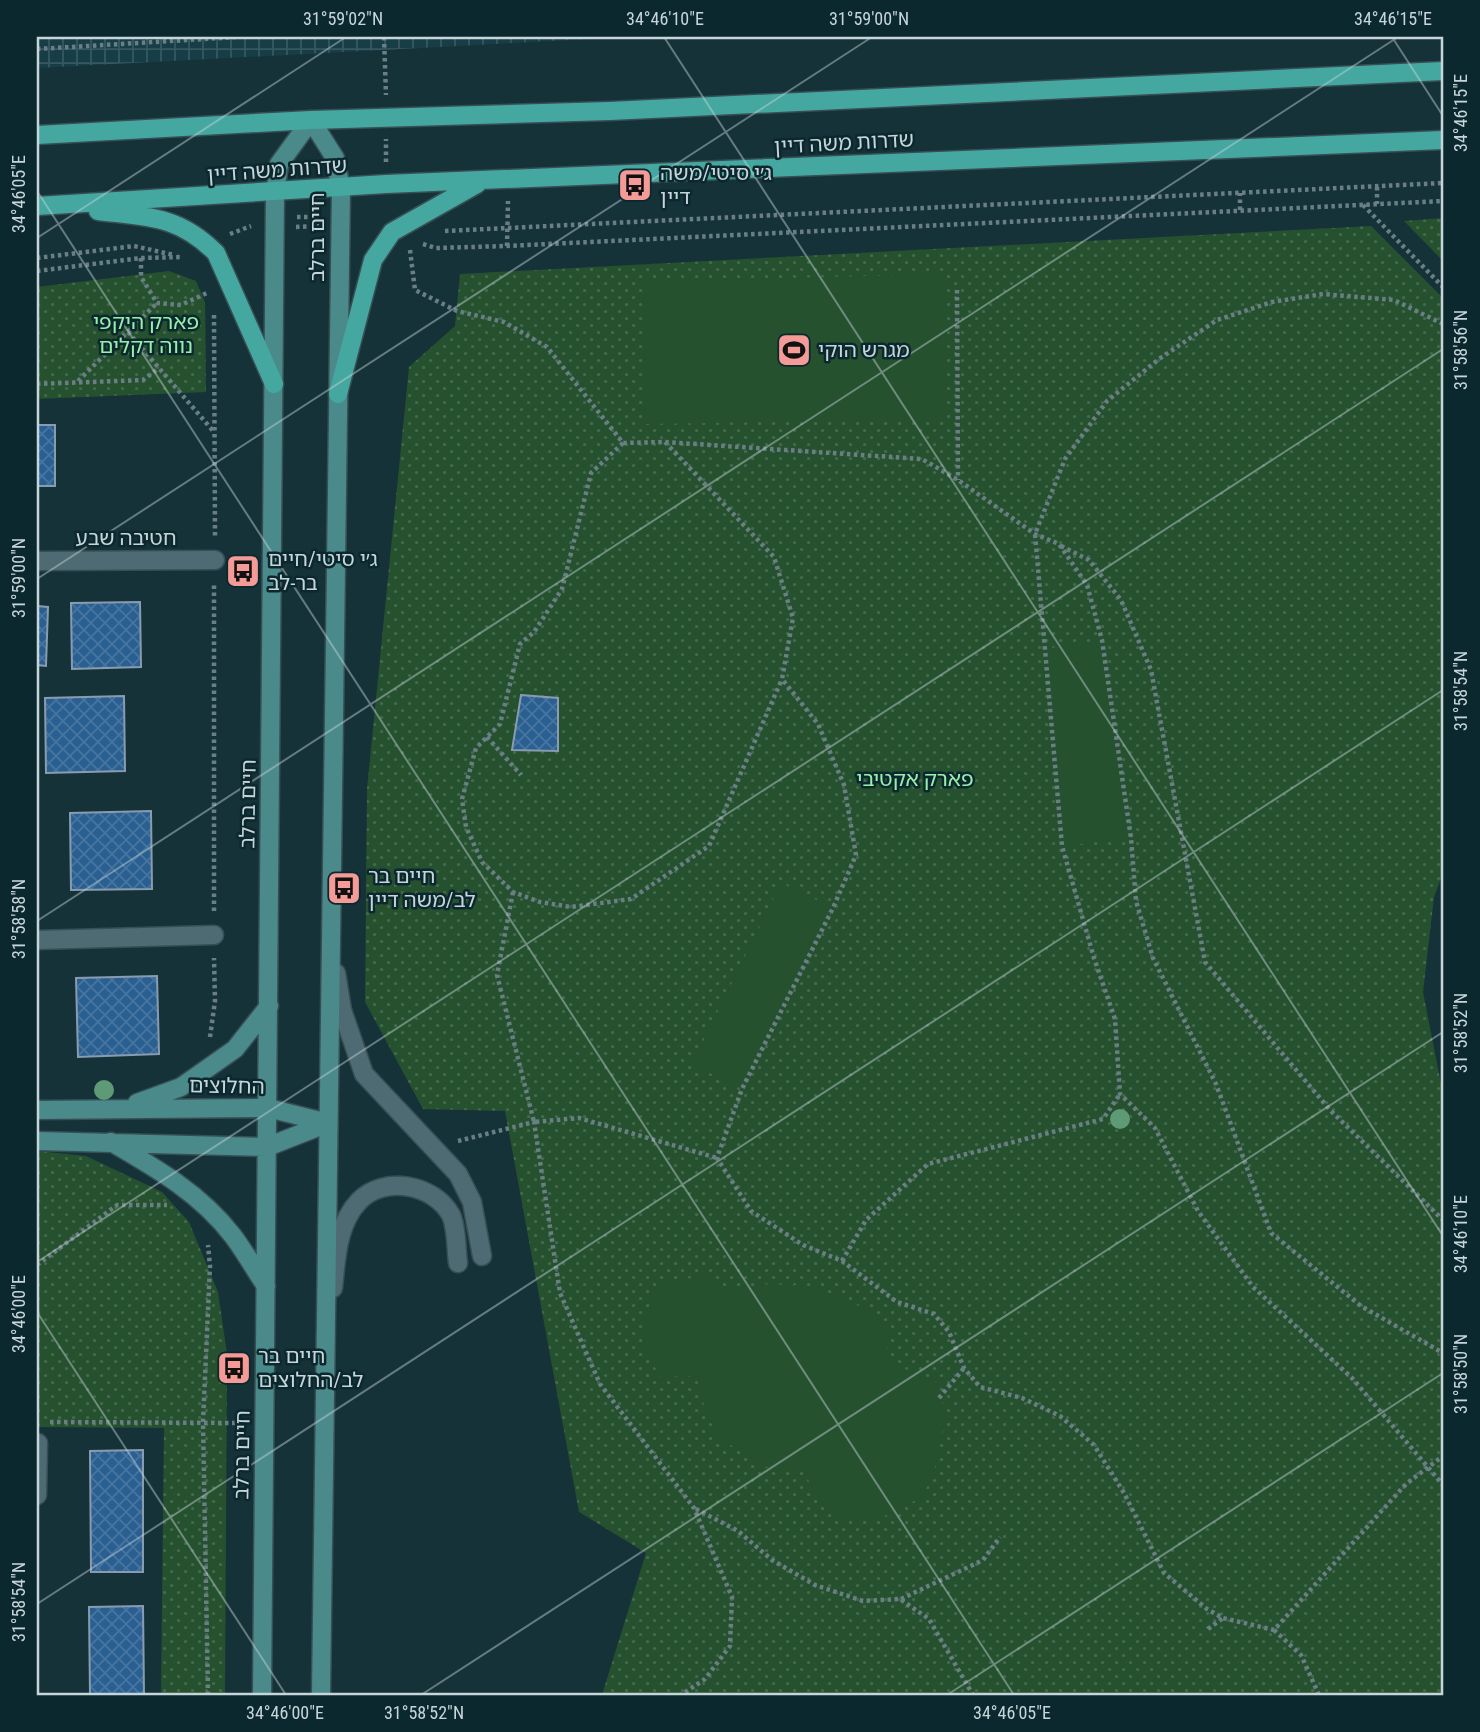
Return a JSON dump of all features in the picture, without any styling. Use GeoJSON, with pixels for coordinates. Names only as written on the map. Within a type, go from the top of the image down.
{"type":"FeatureCollection","features":[{"type":"Feature","properties":{"kind":"main road","name":"שדרות משה דיין"},"geometry":{"type":"LineString","coordinates":[[37,135],[311,120],[610,111],[1443,71]]}},
{"type":"Feature","properties":{"kind":"main road","name":"שדרות משה דיין"},"geometry":{"type":"LineString","coordinates":[[41,206],[481,182],[1443,140]]}},
{"type":"Feature","properties":{"kind":"main road"},"geometry":{"type":"LineString","coordinates":[[338,394],[373,260],[392,232],[481,182]]}},
{"type":"Feature","properties":{"kind":"main road"},"geometry":{"type":"LineString","coordinates":[[41,206],[169,219],[206,243],[216,253],[274,384]]}},
{"type":"Feature","properties":{"kind":"street","name":"חיים ברלב"},"geometry":{"type":"LineString","coordinates":[[262,1695],[275,194],[279,164],[311,120],[335,158],[341,189],[321,1695]]}},
{"type":"Feature","properties":{"kind":"street","name":"חטיבה שבע"},"geometry":{"type":"LineString","coordinates":[[37,561],[215,560]]}},
{"type":"Feature","properties":{"kind":"street"},"geometry":{"type":"LineString","coordinates":[[37,940],[214,935]]}},
{"type":"Feature","properties":{"kind":"street"},"geometry":{"type":"LineString","coordinates":[[331,943],[342,1010],[363,1074],[458,1174],[472,1202],[482,1255]]}},
{"type":"Feature","properties":{"kind":"street"},"geometry":{"type":"LineString","coordinates":[[123,1108],[181,1087],[206,1070],[235,1049],[269,1006]]}},
{"type":"Feature","properties":{"kind":"street","name":"החלוצים"},"geometry":{"type":"LineString","coordinates":[[37,1110],[268,1108],[328,1124]]}},
{"type":"Feature","properties":{"kind":"street"},"geometry":{"type":"LineString","coordinates":[[37,1141],[267,1147],[328,1124]]}},
{"type":"Feature","properties":{"kind":"street"},"geometry":{"type":"LineString","coordinates":[[108,1141],[160,1170],[204,1205],[233,1235],[266,1286]]}},
{"type":"Feature","properties":{"kind":"street"},"geometry":{"type":"LineString","coordinates":[[325,1347],[339,1237],[358,1202],[380,1188],[406,1185],[436,1196],[452,1217],[458,1263]]}},
{"type":"Feature","properties":{"kind":"street"},"geometry":{"type":"LineString","coordinates":[[37,1495],[38,1443]]}},
{"type":"Feature","properties":{"kind":"path"},"geometry":{"type":"LineString","coordinates":[[37,49],[238,37]]}},
{"type":"Feature","properties":{"kind":"path"},"geometry":{"type":"LineString","coordinates":[[508,181],[508,246]]}},
{"type":"Feature","properties":{"kind":"path"},"geometry":{"type":"LineString","coordinates":[[436,231],[1443,183]]}},
{"type":"Feature","properties":{"kind":"path"},"geometry":{"type":"LineString","coordinates":[[1377,187],[1377,204]]}},
{"type":"Feature","properties":{"kind":"path"},"geometry":{"type":"LineString","coordinates":[[1240,193],[1240,210]]}},
{"type":"Feature","properties":{"kind":"path"},"geometry":{"type":"LineString","coordinates":[[418,242],[436,248],[508,246],[1443,201]]}},
{"type":"Feature","properties":{"kind":"path"},"geometry":{"type":"LineString","coordinates":[[1363,205],[1443,287]]}},
{"type":"Feature","properties":{"kind":"path"},"geometry":{"type":"LineString","coordinates":[[409,239],[415,290],[457,310],[504,322],[547,347],[623,443]]}},
{"type":"Feature","properties":{"kind":"path"},"geometry":{"type":"LineString","coordinates":[[37,271],[141,258],[188,257]]}},
{"type":"Feature","properties":{"kind":"path"},"geometry":{"type":"LineString","coordinates":[[141,258],[141,277],[157,303]]}},
{"type":"Feature","properties":{"kind":"path"},"geometry":{"type":"LineString","coordinates":[[205,284],[211,301]]}},
{"type":"Feature","properties":{"kind":"path"},"geometry":{"type":"LineString","coordinates":[[957,290],[958,481]]}},
{"type":"Feature","properties":{"kind":"path"},"geometry":{"type":"LineString","coordinates":[[77,382],[157,303],[181,305],[209,292]]}},
{"type":"Feature","properties":{"kind":"path"},"geometry":{"type":"LineString","coordinates":[[842,1261],[866,1220],[928,1164],[1103,1119],[1120,1094],[1115,1019],[1094,958],[1062,846],[1035,534],[1065,459],[1107,401],[1159,359],[1217,320],[1272,302],[1323,294],[1395,300],[1443,324]]}},
{"type":"Feature","properties":{"kind":"path"},"geometry":{"type":"LineString","coordinates":[[206,1070],[215,1001],[213,310]]}},
{"type":"Feature","properties":{"kind":"path"},"geometry":{"type":"LineString","coordinates":[[128,332],[215,433]]}},
{"type":"Feature","properties":{"kind":"path"},"geometry":{"type":"LineString","coordinates":[[37,384],[143,380],[159,368]]}},
{"type":"Feature","properties":{"kind":"path"},"geometry":{"type":"LineString","coordinates":[[665,442],[774,557],[793,618],[782,680],[709,846],[631,899],[571,907],[540,902],[513,892],[482,862],[466,827],[462,799],[476,748],[500,724],[520,644],[534,632],[562,589],[591,473],[623,443],[665,442],[922,459],[1035,534],[1089,561],[1121,600],[1151,670],[1205,962],[1330,1110],[1443,1220]]}},
{"type":"Feature","properties":{"kind":"path"},"geometry":{"type":"LineString","coordinates":[[1059,544],[1087,585],[1102,640],[1131,838],[1136,901],[1153,958],[1216,1084],[1271,1233],[1360,1306],[1443,1353]]}},
{"type":"Feature","properties":{"kind":"path"},"geometry":{"type":"LineString","coordinates":[[716,1158],[742,1089],[833,908],[856,855],[844,785],[824,736],[818,724],[782,680]]}},
{"type":"Feature","properties":{"kind":"path"},"geometry":{"type":"LineString","coordinates":[[487,737],[521,775]]}},
{"type":"Feature","properties":{"kind":"path"},"geometry":{"type":"LineString","coordinates":[[513,892],[497,975],[534,1122],[560,1293],[600,1384],[694,1508],[732,1597],[730,1646],[705,1679],[681,1695]]}},
{"type":"Feature","properties":{"kind":"path"},"geometry":{"type":"LineString","coordinates":[[1120,1094],[1155,1128],[1198,1211],[1254,1287],[1352,1378],[1443,1485]]}},
{"type":"Feature","properties":{"kind":"path"},"geometry":{"type":"LineString","coordinates":[[432,1148],[534,1122],[579,1118],[716,1158],[751,1211],[803,1245],[842,1261],[897,1302],[934,1314],[949,1332],[964,1368],[980,1387],[1022,1398],[1060,1416],[1094,1445],[1124,1493],[1164,1573],[1207,1609],[1223,1618],[1274,1630],[1301,1655],[1319,1695]]}},
{"type":"Feature","properties":{"kind":"path"},"geometry":{"type":"LineString","coordinates":[[37,1265],[117,1205],[204,1205],[210,1266],[203,1422],[207,1695]]}},
{"type":"Feature","properties":{"kind":"path"},"geometry":{"type":"LineString","coordinates":[[939,1398],[964,1368]]}},
{"type":"Feature","properties":{"kind":"path"},"geometry":{"type":"LineString","coordinates":[[38,1443],[40,1422],[265,1423]]}},
{"type":"Feature","properties":{"kind":"path"},"geometry":{"type":"LineString","coordinates":[[1274,1630],[1406,1484],[1443,1456]]}},
{"type":"Feature","properties":{"kind":"path"},"geometry":{"type":"LineString","coordinates":[[694,1508],[738,1531],[772,1560],[815,1585],[863,1601],[900,1599],[983,1560],[1000,1537]]}},
{"type":"Feature","properties":{"kind":"path"},"geometry":{"type":"LineString","coordinates":[[900,1599],[929,1619],[973,1695]]}},
{"type":"Feature","properties":{"kind":"path"},"geometry":{"type":"LineString","coordinates":[[1208,1629],[1223,1618]]}},
{"type":"Feature","properties":{"kind":"shaded area"},"geometry":{"type":"Polygon","coordinates":[[[37,37],[629,37],[37,68],[37,37]]]}},
{"type":"Feature","properties":{"kind":"green space"},"geometry":{"type":"Polygon","coordinates":[[[1443,218],[1443,261],[1404,221],[1443,218]]]}},
{"type":"Feature","properties":{"kind":"green space","name":"פארק אקטיבי"},"geometry":{"type":"Polygon","coordinates":[[[1371,226],[1443,298],[1443,873],[1434,897],[1423,992],[1443,1094],[1443,1695],[602,1695],[646,1553],[579,1512],[505,1111],[423,1109],[365,1002],[367,789],[409,367],[455,326],[460,274],[1371,226]]]}},
{"type":"Feature","properties":{"kind":"green space","name":"פארק היקפי נווה דקלים"},"geometry":{"type":"Polygon","coordinates":[[[169,271],[196,281],[205,302],[206,392],[37,399],[37,287],[169,271]]]}},
{"type":"Feature","properties":{"kind":"green space","name":"מגרש הוקי"},"geometry":{"type":"Polygon","coordinates":[[[944,274],[944,419],[645,424],[643,282],[944,274]]]}},
{"type":"Feature","properties":{"kind":"green space"},"geometry":{"type":"Polygon","coordinates":[[[1102,640],[1131,838],[1062,846],[1045,649],[1102,640]]]}},
{"type":"Feature","properties":{"kind":"green space"},"geometry":{"type":"Polygon","coordinates":[[[781,883],[833,908],[742,1089],[692,1064],[781,883]]]}},
{"type":"Feature","properties":{"kind":"green space"},"geometry":{"type":"Polygon","coordinates":[[[37,1151],[86,1156],[162,1192],[189,1222],[218,1292],[227,1354],[225,1695],[161,1695],[164,1428],[37,1427],[37,1151]]]}},
{"type":"Feature","properties":{"kind":"green space"},"geometry":{"type":"Polygon","coordinates":[[[709,1274],[721,1291],[769,1284],[809,1286],[874,1312],[889,1335],[886,1351],[905,1369],[935,1380],[946,1414],[934,1473],[922,1497],[875,1521],[846,1520],[818,1498],[804,1472],[766,1467],[719,1438],[706,1413],[697,1379],[685,1375],[662,1378],[648,1354],[644,1332],[648,1310],[659,1285],[709,1274]]]}},
{"type":"Feature","properties":{"kind":"building"},"geometry":{"type":"Polygon","coordinates":[[[37,425],[55,425],[55,486],[37,486],[37,425]]]}},
{"type":"Feature","properties":{"kind":"building"},"geometry":{"type":"Polygon","coordinates":[[[140,602],[141,667],[72,669],[71,603],[140,602]]]}},
{"type":"Feature","properties":{"kind":"building"},"geometry":{"type":"Polygon","coordinates":[[[37,606],[48,607],[46,666],[37,665],[37,606]]]}},
{"type":"Feature","properties":{"kind":"building"},"geometry":{"type":"Polygon","coordinates":[[[521,695],[558,698],[558,751],[512,750],[521,695]]]}},
{"type":"Feature","properties":{"kind":"building"},"geometry":{"type":"Polygon","coordinates":[[[124,696],[125,771],[46,773],[45,698],[124,696]]]}},
{"type":"Feature","properties":{"kind":"building"},"geometry":{"type":"Polygon","coordinates":[[[151,811],[152,889],[71,890],[70,813],[151,811]]]}},
{"type":"Feature","properties":{"kind":"building"},"geometry":{"type":"Polygon","coordinates":[[[157,976],[159,1054],[78,1057],[76,978],[157,976]]]}},
{"type":"Feature","properties":{"kind":"building"},"geometry":{"type":"Polygon","coordinates":[[[143,1450],[143,1572],[91,1572],[90,1451],[143,1450]]]}},
{"type":"Feature","properties":{"kind":"building"},"geometry":{"type":"Polygon","coordinates":[[[143,1606],[144,1695],[90,1695],[89,1607],[143,1606]]]}},
{"type":"Feature","properties":{"kind":"place","name":"ג׳י סיטי/משה דיין"},"geometry":{"type":"Point","coordinates":[635,185]}},
{"type":"Feature","properties":{"kind":"place","name":"מגרש הוקי"},"geometry":{"type":"Point","coordinates":[794,350]}},
{"type":"Feature","properties":{"kind":"place","name":"ג׳י סיטי/חיים בר-לב"},"geometry":{"type":"Point","coordinates":[243,571]}},
{"type":"Feature","properties":{"kind":"place","name":"חיים בר לב/משה דיין"},"geometry":{"type":"Point","coordinates":[344,888]}},
{"type":"Feature","properties":{"kind":"place","name":"חיים בר לב/החלוצים"},"geometry":{"type":"Point","coordinates":[234,1368]}}]}
